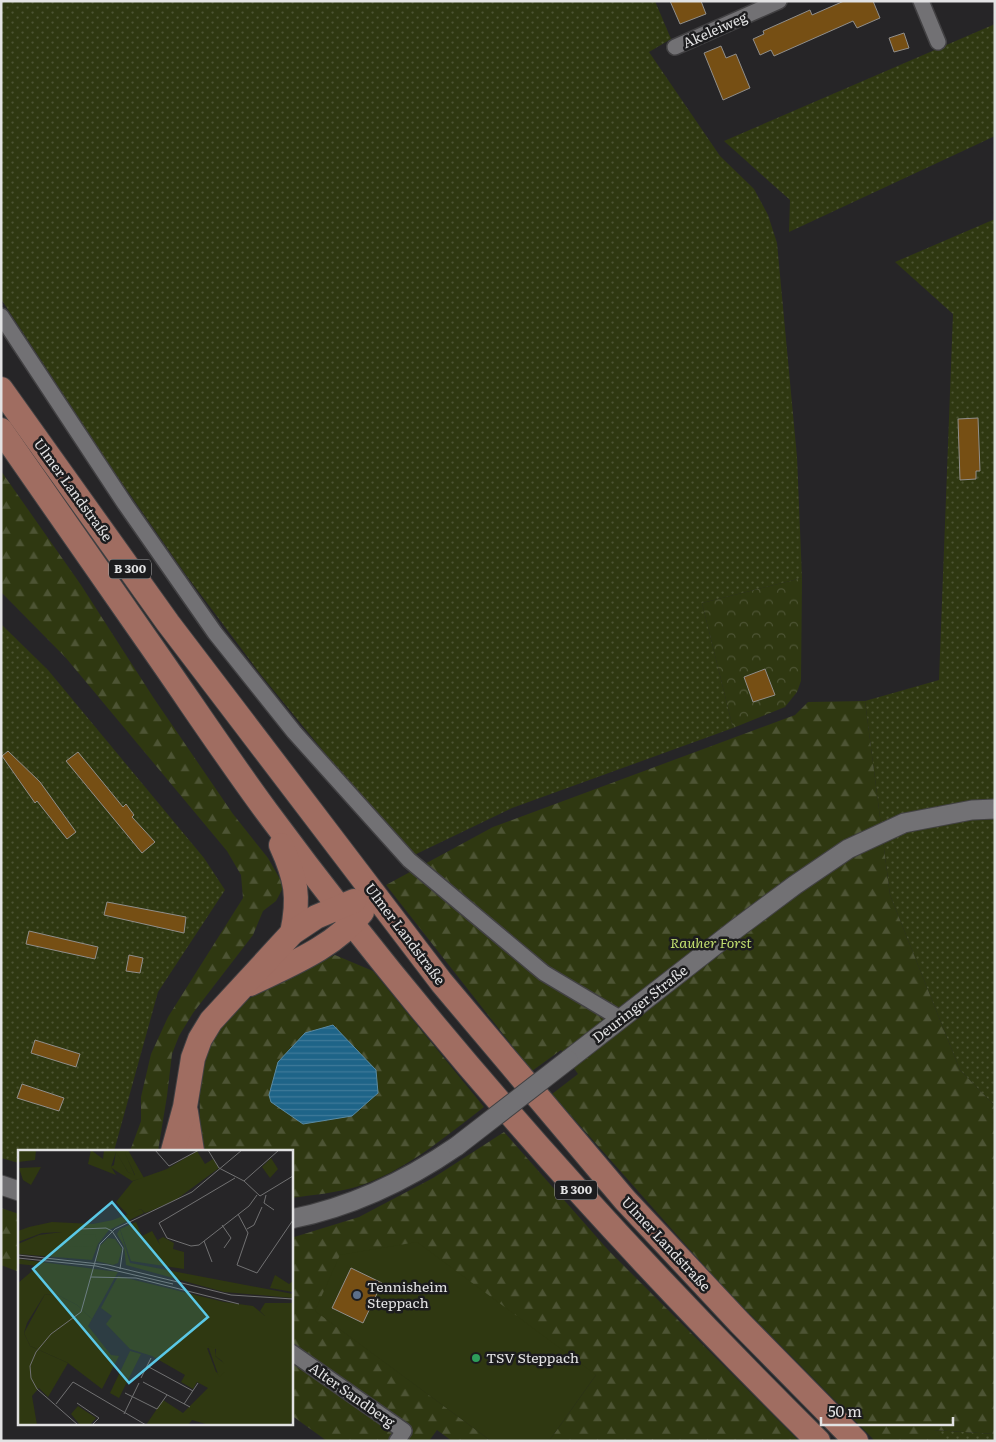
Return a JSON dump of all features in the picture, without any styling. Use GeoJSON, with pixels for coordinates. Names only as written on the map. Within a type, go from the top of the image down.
{"type":"FeatureCollection","features":[{"type":"Feature","properties":{"kind":"main road","name":"Ulmer Landstraße"},"geometry":{"type":"LineString","coordinates":[[1,389],[168,623],[448,991],[626,1200],[740,1323],[856,1441]]}},
{"type":"Feature","properties":{"kind":"main road","name":"Ulmer Landstraße"},"geometry":{"type":"LineString","coordinates":[[1,430],[266,811],[346,915],[487,1090],[604,1222],[719,1342],[818,1441]]}},
{"type":"Feature","properties":{"kind":"main road"},"geometry":{"type":"LineString","coordinates":[[266,811],[294,873],[297,895],[292,933]]}},
{"type":"Feature","properties":{"kind":"main road"},"geometry":{"type":"LineString","coordinates":[[240,989],[323,946],[346,915],[375,894]]}},
{"type":"Feature","properties":{"kind":"main road"},"geometry":{"type":"LineString","coordinates":[[173,1150],[185,1108],[188,1078],[200,1039],[210,1021],[292,933],[316,917],[346,915]]}},
{"type":"Feature","properties":{"kind":"main road"},"geometry":{"type":"LineString","coordinates":[[185,1108],[192,1150]]}},
{"type":"Feature","properties":{"kind":"street","name":"Akeleiweg"},"geometry":{"type":"LineString","coordinates":[[675,47],[752,7],[779,1]]}},
{"type":"Feature","properties":{"kind":"street"},"geometry":{"type":"LineString","coordinates":[[921,1],[938,42]]}},
{"type":"Feature","properties":{"kind":"street"},"geometry":{"type":"LineString","coordinates":[[1,316],[125,504],[215,633],[294,732],[416,866],[544,974],[622,1019]]}},
{"type":"Feature","properties":{"kind":"street","name":"Deuringer Straße"},"geometry":{"type":"LineString","coordinates":[[292,1219],[329,1210],[372,1194],[427,1166],[457,1146],[751,918],[848,849],[904,823],[972,810],[995,809]]}},
{"type":"Feature","properties":{"kind":"street"},"geometry":{"type":"LineString","coordinates":[[1,1185],[18,1191]]}},
{"type":"Feature","properties":{"kind":"street","name":"Alter Sandberg"},"geometry":{"type":"LineString","coordinates":[[292,1353],[404,1431],[397,1441]]}},
{"type":"Feature","properties":{"kind":"green space"},"geometry":{"type":"Polygon","coordinates":[[[1,1],[655,1],[671,39],[649,52],[720,156],[754,189],[768,215],[777,243],[797,457],[802,578],[702,603],[733,728],[512,808],[410,857],[261,675],[186,575],[113,470],[1,299],[1,1]]]}},
{"type":"Feature","properties":{"kind":"green space"},"geometry":{"type":"Polygon","coordinates":[[[995,24],[995,136],[789,232],[790,200],[724,141],[995,24]]]}},
{"type":"Feature","properties":{"kind":"green space"},"geometry":{"type":"Polygon","coordinates":[[[995,219],[995,1106],[960,1070],[890,895],[865,701],[939,680],[953,314],[895,262],[995,219]]]}},
{"type":"Feature","properties":{"kind":"green space"},"geometry":{"type":"Polygon","coordinates":[[[1,471],[81,585],[153,697],[233,814],[268,858],[284,886],[276,901],[263,911],[253,935],[193,1013],[179,1036],[172,1054],[158,1150],[130,1150],[141,1121],[141,1097],[151,1054],[168,1017],[243,898],[241,875],[227,851],[66,658],[1,592],[1,471]]]}},
{"type":"Feature","properties":{"kind":"green space"},"geometry":{"type":"Polygon","coordinates":[[[802,578],[801,681],[797,692],[785,707],[733,728],[702,603],[802,578]]]}},
{"type":"Feature","properties":{"kind":"green space"},"geometry":{"type":"Polygon","coordinates":[[[1,624],[48,670],[204,858],[225,890],[158,992],[114,1150],[18,1150],[18,1163],[1,1158],[1,624]]]}},
{"type":"Feature","properties":{"kind":"green space","name":"Rauher Forst"},"geometry":{"type":"Polygon","coordinates":[[[865,701],[890,895],[960,1070],[995,1106],[995,1434],[934,1430],[943,1441],[875,1441],[723,1287],[552,1094],[578,1074],[561,1050],[532,1071],[386,885],[493,827],[795,715],[808,702],[865,701]]]}},
{"type":"Feature","properties":{"kind":"green space"},"geometry":{"type":"Polygon","coordinates":[[[335,955],[373,971],[484,1107],[423,1153],[391,1172],[356,1187],[324,1194],[292,1198],[292,1150],[203,1150],[200,1090],[205,1059],[210,1044],[217,1031],[235,1011],[256,994],[285,978],[335,955]],[[333,1025],[306,1033],[278,1062],[333,1025]]]}},
{"type":"Feature","properties":{"kind":"green space"},"geometry":{"type":"Polygon","coordinates":[[[504,1132],[609,1251],[799,1441],[549,1441],[596,1375],[316,1311],[491,1441],[452,1441],[437,1430],[429,1441],[327,1441],[292,1416],[292,1238],[359,1217],[433,1178],[504,1132]]]}},
{"type":"Feature","properties":{"kind":"green space"},"geometry":{"type":"Polygon","coordinates":[[[1,1208],[18,1214],[18,1272],[1,1265],[1,1208]]]}},
{"type":"Feature","properties":{"kind":"green space","name":"TSV Steppach"},"geometry":{"type":"Polygon","coordinates":[[[417,1242],[596,1375],[549,1441],[491,1441],[315,1311],[340,1255],[417,1242]]]}},
{"type":"Feature","properties":{"kind":"green space"},"geometry":{"type":"Polygon","coordinates":[[[933,1430],[995,1434],[995,1441],[943,1441],[933,1430]]]}},
{"type":"Feature","properties":{"kind":"water"},"geometry":{"type":"Polygon","coordinates":[[[333,1025],[376,1070],[378,1093],[352,1116],[303,1124],[271,1102],[269,1095],[278,1062],[305,1033],[333,1025]]]}},
{"type":"Feature","properties":{"kind":"building"},"geometry":{"type":"Polygon","coordinates":[[[670,1],[701,1],[706,14],[680,24],[670,1]]]}},
{"type":"Feature","properties":{"kind":"building"},"geometry":{"type":"Polygon","coordinates":[[[844,1],[873,1],[880,18],[857,28],[853,21],[774,56],[771,50],[760,55],[753,39],[764,34],[763,31],[810,10],[812,15],[844,1]]]}},
{"type":"Feature","properties":{"kind":"building"},"geometry":{"type":"Polygon","coordinates":[[[904,33],[909,48],[894,52],[889,38],[904,33]]]}},
{"type":"Feature","properties":{"kind":"building"},"geometry":{"type":"Polygon","coordinates":[[[721,46],[726,58],[736,54],[750,88],[723,100],[704,53],[721,46]]]}},
{"type":"Feature","properties":{"kind":"building"},"geometry":{"type":"Polygon","coordinates":[[[978,418],[980,471],[976,471],[976,479],[960,480],[958,419],[978,418]]]}},
{"type":"Feature","properties":{"kind":"building"},"geometry":{"type":"Polygon","coordinates":[[[765,669],[775,695],[753,702],[744,677],[765,669]]]}},
{"type":"Feature","properties":{"kind":"building"},"geometry":{"type":"Polygon","coordinates":[[[8,751],[40,782],[76,832],[67,839],[37,801],[35,803],[2,756],[8,751]]]}},
{"type":"Feature","properties":{"kind":"building"},"geometry":{"type":"Polygon","coordinates":[[[78,752],[123,807],[126,804],[134,815],[132,817],[155,842],[142,853],[66,761],[78,752]]]}},
{"type":"Feature","properties":{"kind":"building"},"geometry":{"type":"Polygon","coordinates":[[[107,902],[186,917],[184,933],[104,915],[107,902]]]}},
{"type":"Feature","properties":{"kind":"building"},"geometry":{"type":"Polygon","coordinates":[[[29,931],[98,947],[95,959],[26,944],[29,931]]]}},
{"type":"Feature","properties":{"kind":"building"},"geometry":{"type":"Polygon","coordinates":[[[129,955],[143,958],[140,973],[126,971],[129,955]]]}},
{"type":"Feature","properties":{"kind":"building"},"geometry":{"type":"Polygon","coordinates":[[[35,1040],[80,1054],[76,1067],[31,1053],[35,1040]]]}},
{"type":"Feature","properties":{"kind":"building"},"geometry":{"type":"Polygon","coordinates":[[[22,1084],[64,1098],[59,1111],[17,1098],[22,1084]]]}},
{"type":"Feature","properties":{"kind":"building","name":"Tennisheim Steppach"},"geometry":{"type":"Polygon","coordinates":[[[351,1268],[382,1283],[363,1323],[332,1308],[351,1268]]]}},
{"type":"Feature","properties":{"kind":"place","name":"Tennisheim Steppach"},"geometry":{"type":"Point","coordinates":[357,1295]}},
{"type":"Feature","properties":{"kind":"place","name":"TSV Steppach"},"geometry":{"type":"Point","coordinates":[476,1358]}}]}
